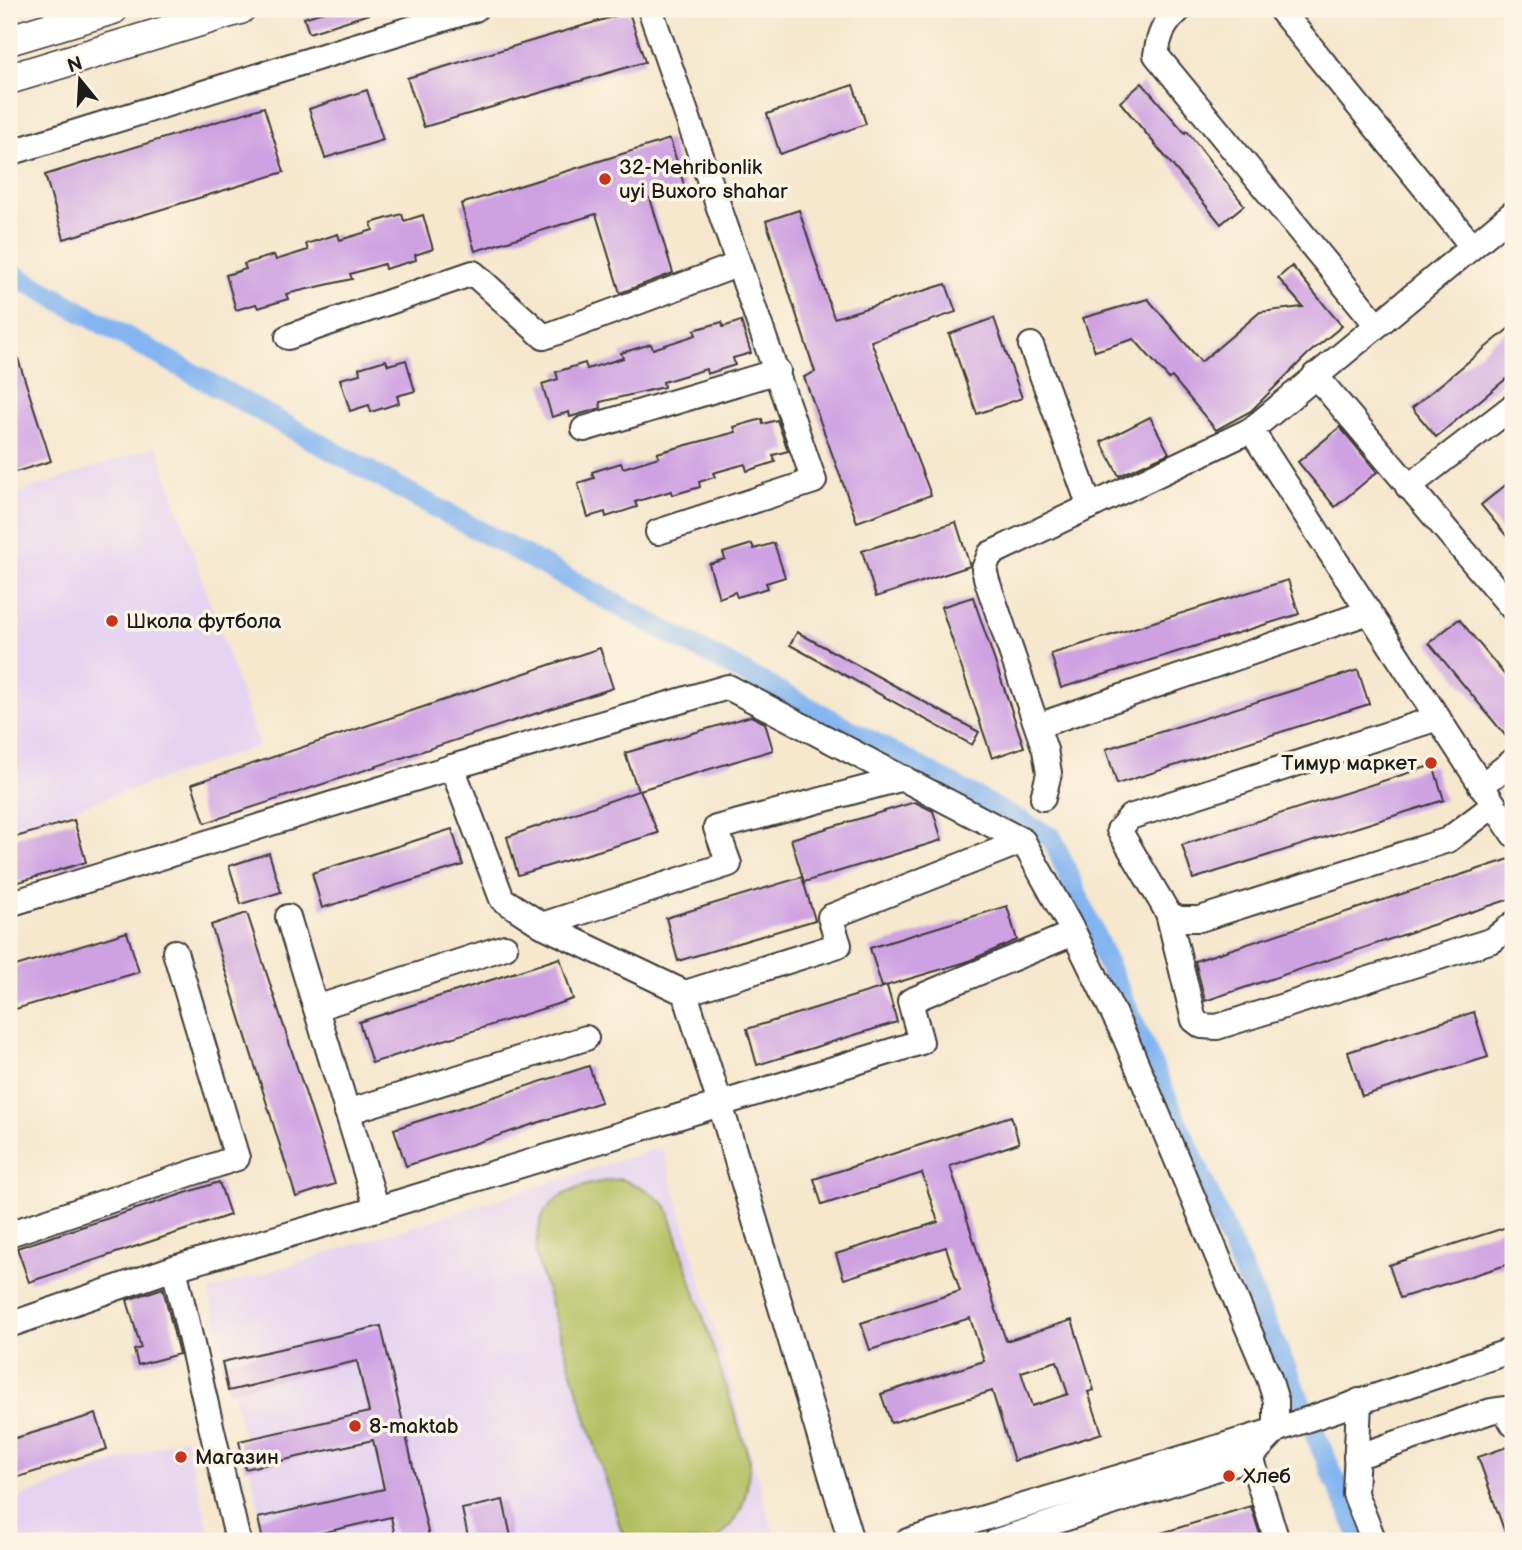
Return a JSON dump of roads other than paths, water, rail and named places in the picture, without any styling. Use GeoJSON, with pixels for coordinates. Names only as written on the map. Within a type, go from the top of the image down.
{"type":"FeatureCollection","features":[{"type":"Feature","properties":{"kind":"main road"},"geometry":{"type":"LineString","coordinates":[[9,40],[113,9]]}},
{"type":"Feature","properties":{"kind":"main road"},"geometry":{"type":"LineString","coordinates":[[9,79],[240,9]]}},
{"type":"Feature","properties":{"kind":"lane"},"geometry":{"type":"LineString","coordinates":[[9,153],[475,9]]}},
{"type":"Feature","properties":{"kind":"lane"},"geometry":{"type":"LineString","coordinates":[[650,9],[814,481],[658,532]]}},
{"type":"Feature","properties":{"kind":"lane"},"geometry":{"type":"LineString","coordinates":[[1180,9],[1162,29],[1156,55],[1377,325]]}},
{"type":"Feature","properties":{"kind":"lane"},"geometry":{"type":"LineString","coordinates":[[1280,9],[1472,246]]}},
{"type":"Feature","properties":{"kind":"lane"},"geometry":{"type":"LineString","coordinates":[[1043,798],[1049,774],[1037,726],[985,569],[990,554],[1251,430],[1513,213]]}},
{"type":"Feature","properties":{"kind":"lane"},"geometry":{"type":"LineString","coordinates":[[288,337],[472,273],[544,337],[737,265]]}},
{"type":"Feature","properties":{"kind":"lane"},"geometry":{"type":"LineString","coordinates":[[1031,345],[1090,507]]}},
{"type":"Feature","properties":{"kind":"lane"},"geometry":{"type":"LineString","coordinates":[[584,429],[778,371]]}},
{"type":"Feature","properties":{"kind":"lane"},"geometry":{"type":"LineString","coordinates":[[1315,375],[1408,486],[1508,593]]}},
{"type":"Feature","properties":{"kind":"lane"},"geometry":{"type":"LineString","coordinates":[[1408,486],[1513,406]]}},
{"type":"Feature","properties":{"kind":"lane"},"geometry":{"type":"LineString","coordinates":[[1251,430],[1513,834]]}},
{"type":"Feature","properties":{"kind":"lane"},"geometry":{"type":"LineString","coordinates":[[1037,726],[1369,612]]}},
{"type":"Feature","properties":{"kind":"lane"},"geometry":{"type":"LineString","coordinates":[[9,904],[452,766],[728,687],[1023,841],[1074,933],[1125,1037],[1287,1426]]}},
{"type":"Feature","properties":{"kind":"lane"},"geometry":{"type":"LineString","coordinates":[[1438,718],[1130,817],[1119,830],[1168,913],[1194,1020],[1202,1026],[1217,1027],[1493,940],[1513,924]]}},
{"type":"Feature","properties":{"kind":"lane"},"geometry":{"type":"LineString","coordinates":[[1168,913],[1178,919],[1200,919],[1448,840],[1513,761]]}},
{"type":"Feature","properties":{"kind":"lane"},"geometry":{"type":"LineString","coordinates":[[452,766],[502,899],[542,925],[685,993],[839,945],[830,917],[1023,841]]}},
{"type":"Feature","properties":{"kind":"lane"},"geometry":{"type":"LineString","coordinates":[[542,925],[729,864],[716,828],[904,778]]}},
{"type":"Feature","properties":{"kind":"lane"},"geometry":{"type":"LineString","coordinates":[[288,917],[377,1209]]}},
{"type":"Feature","properties":{"kind":"lane"},"geometry":{"type":"LineString","coordinates":[[9,1325],[174,1268],[377,1209],[921,1042],[910,1001],[1074,933]]}},
{"type":"Feature","properties":{"kind":"lane"},"geometry":{"type":"LineString","coordinates":[[316,1008],[505,947]]}},
{"type":"Feature","properties":{"kind":"lane"},"geometry":{"type":"LineString","coordinates":[[9,1234],[237,1158],[175,952]]}},
{"type":"Feature","properties":{"kind":"lane"},"geometry":{"type":"LineString","coordinates":[[685,993],[851,1541]]}},
{"type":"Feature","properties":{"kind":"lane"},"geometry":{"type":"LineString","coordinates":[[347,1112],[586,1038]]}},
{"type":"Feature","properties":{"kind":"lane"},"geometry":{"type":"LineString","coordinates":[[174,1268],[237,1541]]}},
{"type":"Feature","properties":{"kind":"lane"},"geometry":{"type":"LineString","coordinates":[[908,1541],[1287,1426],[1513,1350]]}},
{"type":"Feature","properties":{"kind":"lane"},"geometry":{"type":"LineString","coordinates":[[1359,1401],[1354,1494],[1374,1541]]}},
{"type":"Feature","properties":{"kind":"lane"},"geometry":{"type":"LineString","coordinates":[[1356,1457],[1491,1411],[1504,1409],[1513,1424]]}},
{"type":"Feature","properties":{"kind":"lane"},"geometry":{"type":"LineString","coordinates":[[997,1541],[1251,1457],[1287,1426]]}},
{"type":"Feature","properties":{"kind":"lane"},"geometry":{"type":"LineString","coordinates":[[1251,1457],[1277,1541]]}},
{"type":"Feature","properties":{"kind":"waterway"},"geometry":{"type":"LineString","coordinates":[[9,272],[407,492],[1052,838],[1362,1541]]}},
{"type":"Feature","properties":{"kind":"place","name":"32-Mehribonlik uyi Buxoro shahar"},"geometry":{"type":"Point","coordinates":[605,179]}},
{"type":"Feature","properties":{"kind":"place","name":"Школа футбола"},"geometry":{"type":"Point","coordinates":[112,621]}},
{"type":"Feature","properties":{"kind":"place","name":"Тимур маркет"},"geometry":{"type":"Point","coordinates":[1431,763]}},
{"type":"Feature","properties":{"kind":"place","name":"8-maktab"},"geometry":{"type":"Point","coordinates":[355,1426]}},
{"type":"Feature","properties":{"kind":"place","name":"Магазин"},"geometry":{"type":"Point","coordinates":[181,1457]}},
{"type":"Feature","properties":{"kind":"place","name":"Хлеб"},"geometry":{"type":"Point","coordinates":[1229,1476]}}]}
